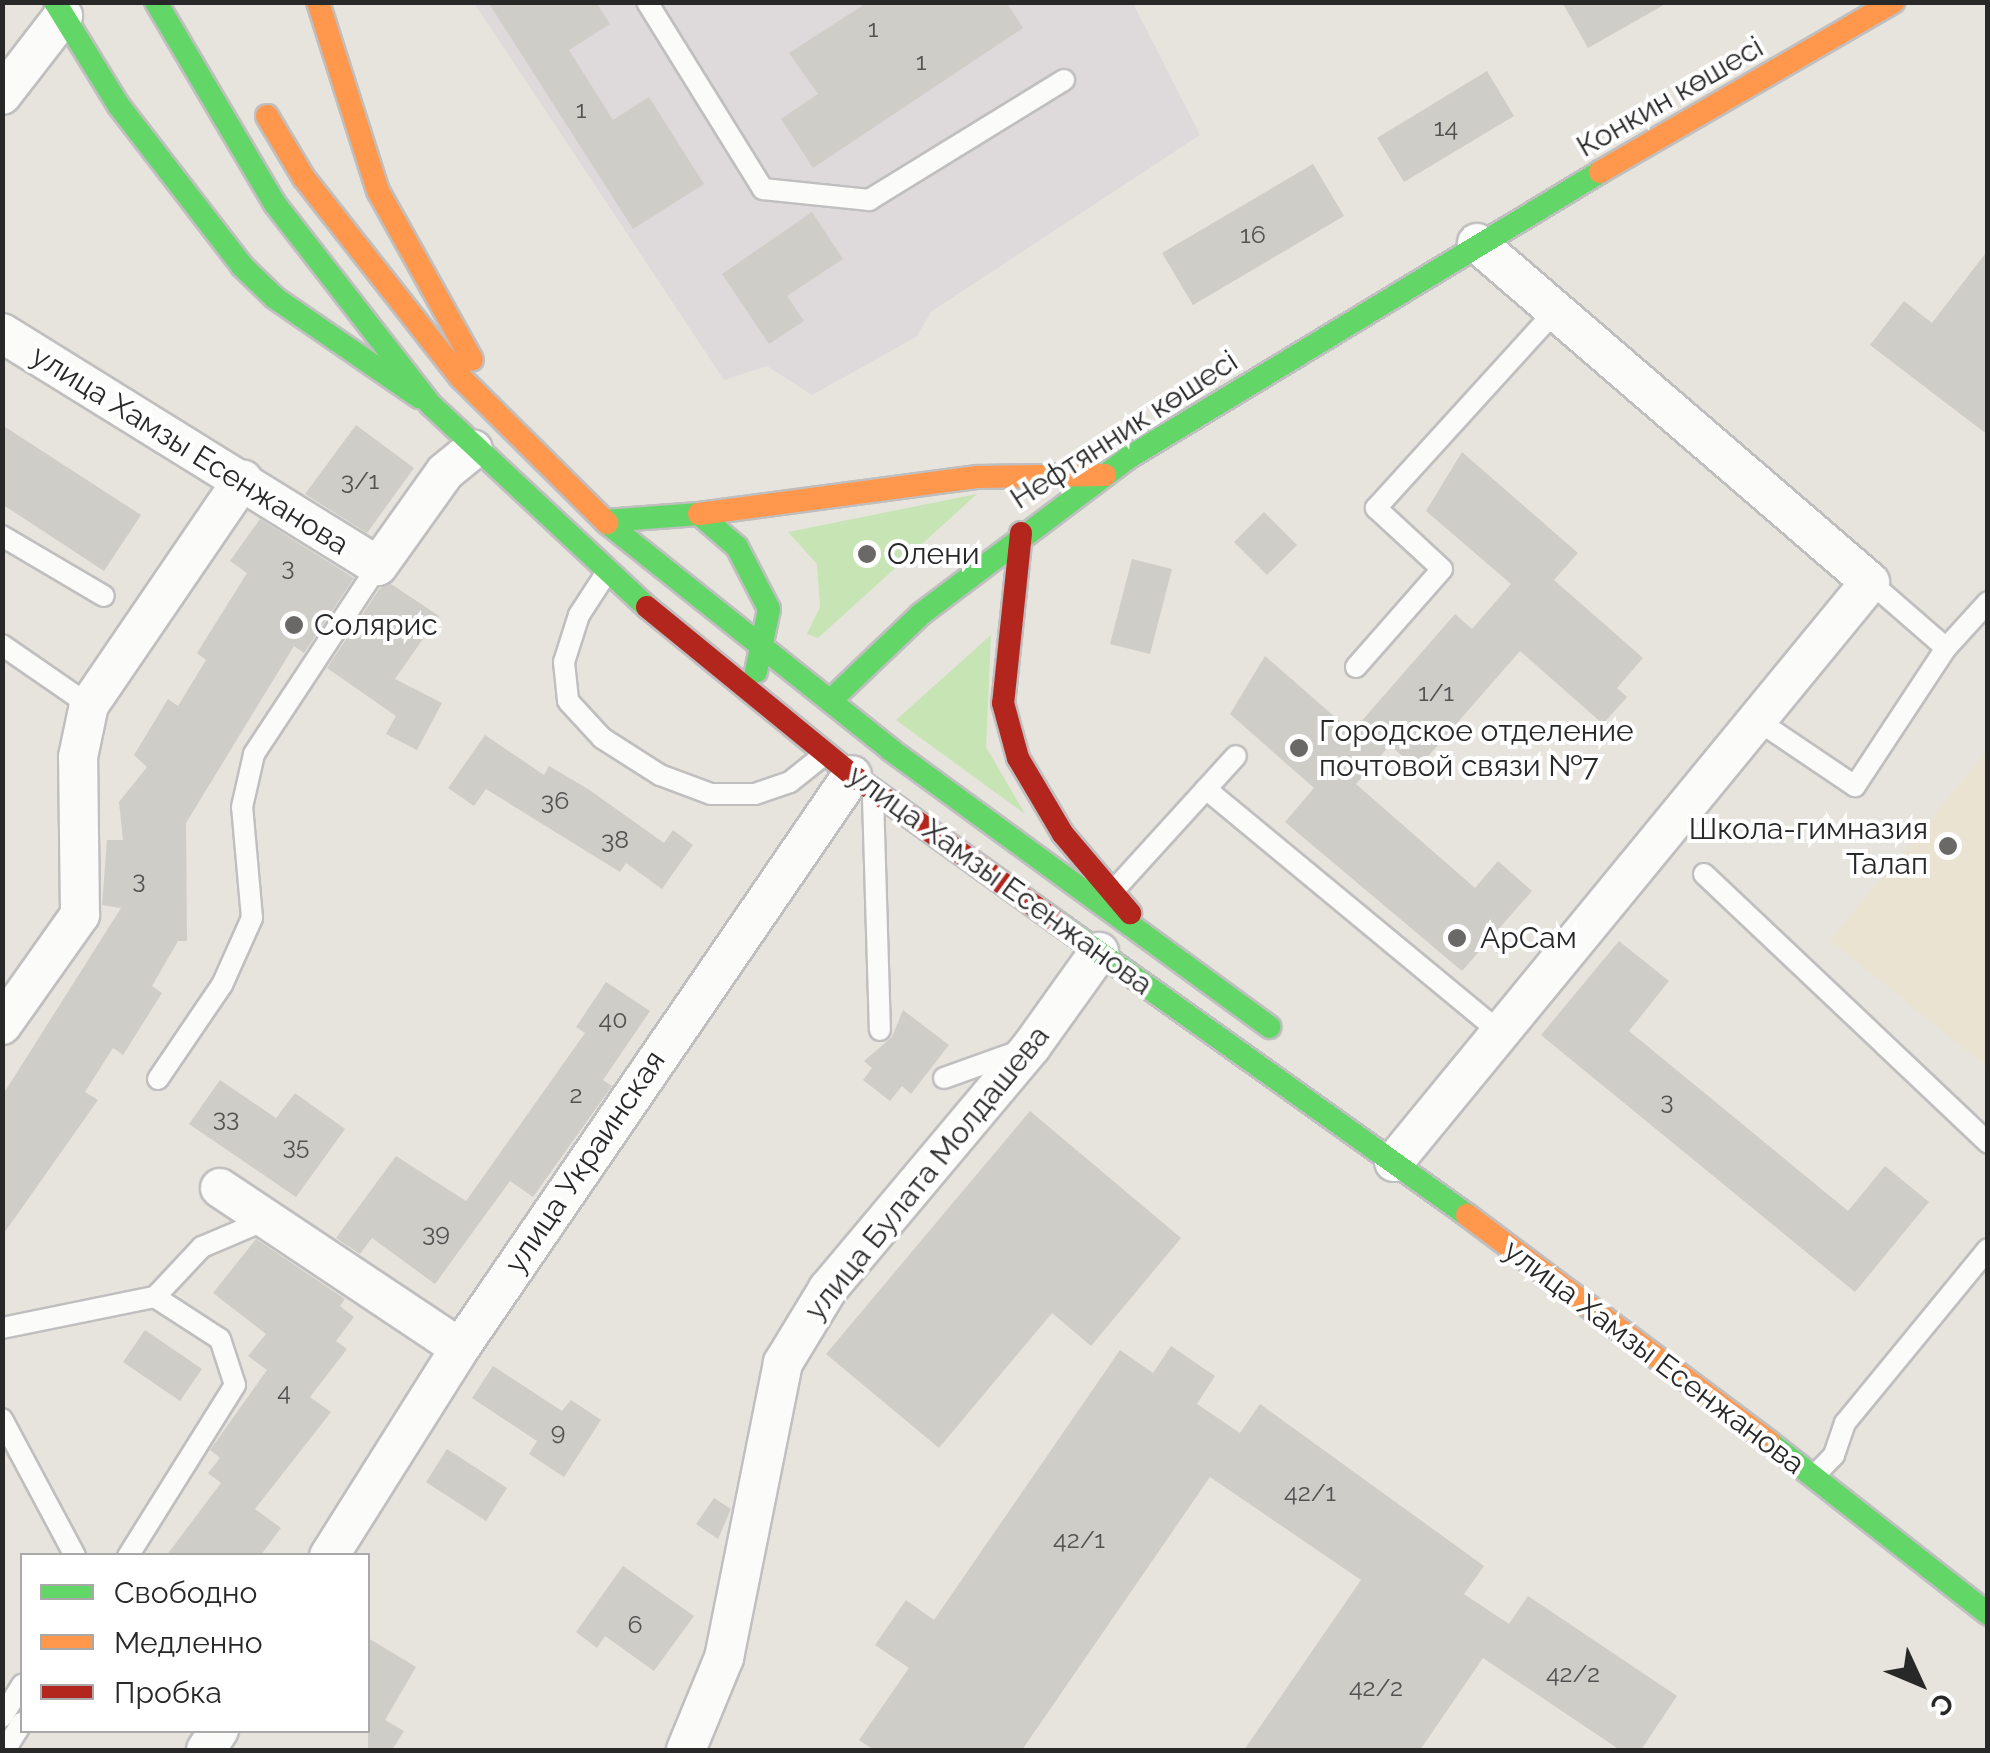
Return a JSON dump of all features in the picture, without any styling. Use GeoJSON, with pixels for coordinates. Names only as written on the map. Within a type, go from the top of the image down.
{"type":"FeatureCollection","features":[{"type":"Feature","properties":{"kind":"main road","name":"улица Хамзы Есенжанова"},"geometry":{"type":"LineString","coordinates":[[156,2],[275,204],[431,405],[606,574],[850,773],[1098,952],[1409,1140],[1614,1320],[1988,1614]]}},
{"type":"Feature","properties":{"kind":"main road"},"geometry":{"type":"LineString","coordinates":[[318,2],[378,191],[410,258],[551,471]]}},
{"type":"Feature","properties":{"kind":"main road","name":"Конкин көшесі"},"geometry":{"type":"LineString","coordinates":[[1477,243],[1892,2]]}},
{"type":"Feature","properties":{"kind":"main road"},"geometry":{"type":"LineString","coordinates":[[59,9],[119,106],[242,266],[275,298],[431,405]]}},
{"type":"Feature","properties":{"kind":"main road","name":"улица Хамзы Есенжанова"},"geometry":{"type":"LineString","coordinates":[[252,92],[304,178],[461,378],[605,521],[830,701],[1287,1040]]}},
{"type":"Feature","properties":{"kind":"main road","name":"Нефтянник көшесі"},"geometry":{"type":"LineString","coordinates":[[801,734],[830,701],[1021,533],[1105,474],[1477,243]]}},
{"type":"Feature","properties":{"kind":"main road"},"geometry":{"type":"LineString","coordinates":[[605,521],[700,514],[978,477],[1105,474]]}},
{"type":"Feature","properties":{"kind":"main road"},"geometry":{"type":"LineString","coordinates":[[700,514],[756,577],[769,609],[766,650],[746,692]]}},
{"type":"Feature","properties":{"kind":"main road"},"geometry":{"type":"LineString","coordinates":[[1021,533],[1003,702],[1018,758],[1054,819],[1152,942]]}},
{"type":"Feature","properties":{"kind":"street"},"geometry":{"type":"LineString","coordinates":[[2,96],[59,9]]}},
{"type":"Feature","properties":{"kind":"street"},"geometry":{"type":"LineString","coordinates":[[1409,1140],[1870,582],[1477,243]]}},
{"type":"Feature","properties":{"kind":"street","name":"улица Хамзы Есенжанова"},"geometry":{"type":"LineString","coordinates":[[2,333],[378,566]]}},
{"type":"Feature","properties":{"kind":"street"},"geometry":{"type":"LineString","coordinates":[[378,566],[445,472],[473,449]]}},
{"type":"Feature","properties":{"kind":"street"},"geometry":{"type":"LineString","coordinates":[[2,1025],[80,915],[78,757],[89,704],[243,479]]}},
{"type":"Feature","properties":{"kind":"street","name":"улица Украинская"},"geometry":{"type":"LineString","coordinates":[[331,1553],[460,1348],[850,773]]}},
{"type":"Feature","properties":{"kind":"street","name":"улица Булата Молдашева"},"geometry":{"type":"LineString","coordinates":[[686,1750],[724,1658],[743,1581],[783,1363],[828,1289],[1031,1046],[1098,952]]}},
{"type":"Feature","properties":{"kind":"street"},"geometry":{"type":"LineString","coordinates":[[220,1188],[460,1348]]}},
{"type":"Feature","properties":{"kind":"lane"},"geometry":{"type":"LineString","coordinates":[[647,2],[763,188],[869,200],[1064,80]]}},
{"type":"Feature","properties":{"kind":"lane"},"geometry":{"type":"LineString","coordinates":[[1356,667],[1442,569],[1376,508],[1555,311]]}},
{"type":"Feature","properties":{"kind":"lane"},"geometry":{"type":"LineString","coordinates":[[2,536],[104,596]]}},
{"type":"Feature","properties":{"kind":"lane"},"geometry":{"type":"LineString","coordinates":[[158,1079],[222,986],[252,918],[242,807],[254,754],[378,566]]}},
{"type":"Feature","properties":{"kind":"lane"},"geometry":{"type":"LineString","coordinates":[[606,574],[580,615],[564,662],[568,701],[602,738],[711,794],[755,794],[790,782],[850,773],[880,1030]]}},
{"type":"Feature","properties":{"kind":"lane"},"geometry":{"type":"LineString","coordinates":[[1870,582],[1946,648]]}},
{"type":"Feature","properties":{"kind":"lane"},"geometry":{"type":"LineString","coordinates":[[1754,718],[1854,786],[1946,648],[1988,602]]}},
{"type":"Feature","properties":{"kind":"lane"},"geometry":{"type":"LineString","coordinates":[[2,644],[89,704]]}},
{"type":"Feature","properties":{"kind":"lane"},"geometry":{"type":"LineString","coordinates":[[1114,890],[1236,756]]}},
{"type":"Feature","properties":{"kind":"lane"},"geometry":{"type":"LineString","coordinates":[[1206,789],[1500,1032]]}},
{"type":"Feature","properties":{"kind":"lane"},"geometry":{"type":"LineString","coordinates":[[1704,874],[1988,1142]]}},
{"type":"Feature","properties":{"kind":"lane"},"geometry":{"type":"LineString","coordinates":[[944,1078],[1031,1046]]}},
{"type":"Feature","properties":{"kind":"lane"},"geometry":{"type":"LineString","coordinates":[[2,1328],[156,1298],[202,1247],[268,1220]]}},
{"type":"Feature","properties":{"kind":"lane"},"geometry":{"type":"LineString","coordinates":[[1812,1478],[1834,1454],[1845,1423],[1988,1249]]}},
{"type":"Feature","properties":{"kind":"lane"},"geometry":{"type":"LineString","coordinates":[[130,1553],[235,1385],[220,1339],[156,1298]]}},
{"type":"Feature","properties":{"kind":"lane"},"geometry":{"type":"LineString","coordinates":[[2,1419],[73,1553]]}},
{"type":"Feature","properties":{"kind":"lane"},"geometry":{"type":"LineString","coordinates":[[2,1717],[20,1689]]}},
{"type":"Feature","properties":{"kind":"lane"},"geometry":{"type":"LineString","coordinates":[[5,1750],[20,1726]]}},
{"type":"Feature","properties":{"kind":"shaded area"},"geometry":{"type":"Polygon","coordinates":[[[474,3],[1133,3],[1200,135],[932,311],[916,337],[812,395],[767,366],[724,380],[474,3]]]}},
{"type":"Feature","properties":{"kind":"shaded area","name":"Школа-гимназия Талап"},"geometry":{"type":"Polygon","coordinates":[[[1987,751],[1987,1067],[1830,940],[1987,751]]]}},
{"type":"Feature","properties":{"kind":"green space"},"geometry":{"type":"Polygon","coordinates":[[[977,494],[818,638],[807,634],[820,607],[817,564],[788,532],[977,494]]]}},
{"type":"Feature","properties":{"kind":"green space"},"geometry":{"type":"Polygon","coordinates":[[[991,635],[986,747],[1025,814],[896,720],[991,635]]]}},
{"type":"Feature","properties":{"kind":"building"},"geometry":{"type":"Polygon","coordinates":[[[488,2],[596,2],[610,24],[569,50],[613,120],[649,97],[704,184],[633,229],[488,2]]]}},
{"type":"Feature","properties":{"kind":"building"},"geometry":{"type":"Polygon","coordinates":[[[868,2],[1006,2],[1023,28],[813,168],[781,119],[818,94],[789,53],[868,2]]]}},
{"type":"Feature","properties":{"kind":"building"},"geometry":{"type":"Polygon","coordinates":[[[1562,2],[1669,2],[1588,48],[1562,2]]]}},
{"type":"Feature","properties":{"kind":"building"},"geometry":{"type":"Polygon","coordinates":[[[1487,71],[1514,116],[1404,182],[1377,138],[1487,71]]]}},
{"type":"Feature","properties":{"kind":"building"},"geometry":{"type":"Polygon","coordinates":[[[1313,164],[1344,216],[1193,305],[1162,253],[1313,164]]]}},
{"type":"Feature","properties":{"kind":"building"},"geometry":{"type":"Polygon","coordinates":[[[812,212],[843,259],[787,296],[804,321],[769,344],[722,274],[812,212]]]}},
{"type":"Feature","properties":{"kind":"building"},"geometry":{"type":"Polygon","coordinates":[[[1988,250],[1988,435],[1870,345],[1904,301],[1932,323],[1988,250]]]}},
{"type":"Feature","properties":{"kind":"building"},"geometry":{"type":"Polygon","coordinates":[[[2,425],[141,515],[104,571],[2,504],[2,425]]]}},
{"type":"Feature","properties":{"kind":"building"},"geometry":{"type":"Polygon","coordinates":[[[356,425],[414,468],[367,533],[305,494],[356,425]]]}},
{"type":"Feature","properties":{"kind":"building"},"geometry":{"type":"Polygon","coordinates":[[[1462,452],[1578,553],[1554,580],[1643,658],[1617,688],[1627,697],[1603,724],[1520,651],[1417,769],[1390,745],[1356,784],[1475,888],[1498,861],[1532,891],[1462,971],[1285,822],[1314,788],[1230,714],[1265,656],[1352,732],[1455,614],[1472,629],[1511,584],[1426,511],[1462,452]]]}},
{"type":"Feature","properties":{"kind":"building"},"geometry":{"type":"Polygon","coordinates":[[[1264,512],[1297,545],[1267,575],[1234,542],[1264,512]]]}},
{"type":"Feature","properties":{"kind":"building"},"geometry":{"type":"Polygon","coordinates":[[[260,519],[354,578],[304,653],[294,646],[186,823],[187,941],[178,941],[152,986],[162,993],[123,1055],[113,1048],[85,1092],[98,1100],[2,1236],[2,1096],[121,908],[102,905],[107,840],[123,840],[119,802],[147,767],[134,755],[168,699],[178,706],[206,660],[197,653],[247,573],[230,561],[260,519]]]}},
{"type":"Feature","properties":{"kind":"building"},"geometry":{"type":"Polygon","coordinates":[[[1132,559],[1172,569],[1150,654],[1110,644],[1132,559]]]}},
{"type":"Feature","properties":{"kind":"building"},"geometry":{"type":"Polygon","coordinates":[[[391,584],[439,616],[395,679],[442,703],[417,750],[386,734],[396,716],[327,668],[380,588],[391,584]]]}},
{"type":"Feature","properties":{"kind":"building"},"geometry":{"type":"Polygon","coordinates":[[[485,735],[544,775],[549,766],[588,789],[664,843],[673,830],[693,845],[662,889],[626,863],[620,872],[486,789],[474,806],[448,788],[485,735]]]}},
{"type":"Feature","properties":{"kind":"building"},"geometry":{"type":"Polygon","coordinates":[[[1619,941],[1669,981],[1629,1031],[1848,1211],[1885,1166],[1929,1202],[1855,1292],[1541,1035],[1619,941]]]}},
{"type":"Feature","properties":{"kind":"building"},"geometry":{"type":"Polygon","coordinates":[[[606,982],[650,1011],[603,1080],[612,1086],[533,1197],[510,1181],[435,1284],[372,1238],[360,1254],[336,1238],[396,1156],[466,1201],[585,1033],[576,1027],[606,982]]]}},
{"type":"Feature","properties":{"kind":"building"},"geometry":{"type":"Polygon","coordinates":[[[903,1010],[949,1045],[911,1094],[902,1086],[890,1101],[863,1080],[872,1068],[864,1061],[892,1037],[903,1010]]]}},
{"type":"Feature","properties":{"kind":"building"},"geometry":{"type":"Polygon","coordinates":[[[220,1080],[276,1118],[295,1093],[345,1129],[296,1197],[189,1124],[220,1080]]]}},
{"type":"Feature","properties":{"kind":"building"},"geometry":{"type":"Polygon","coordinates":[[[1030,1111],[1181,1238],[1091,1346],[1052,1313],[939,1448],[826,1354],[1030,1111]]]}},
{"type":"Feature","properties":{"kind":"building"},"geometry":{"type":"Polygon","coordinates":[[[256,1239],[345,1299],[340,1306],[354,1317],[336,1341],[347,1349],[310,1397],[331,1412],[255,1509],[281,1528],[262,1553],[168,1553],[221,1483],[208,1473],[220,1458],[210,1450],[267,1370],[248,1356],[266,1334],[213,1293],[256,1239]]]}},
{"type":"Feature","properties":{"kind":"building"},"geometry":{"type":"Polygon","coordinates":[[[145,1330],[202,1369],[180,1401],[123,1362],[145,1330]]]}},
{"type":"Feature","properties":{"kind":"building"},"geometry":{"type":"Polygon","coordinates":[[[1171,1346],[1215,1376],[1197,1404],[1240,1433],[1260,1404],[1484,1566],[1464,1594],[1509,1624],[1528,1596],[1677,1696],[1641,1750],[1620,1750],[1483,1658],[1420,1750],[1244,1750],[1361,1580],[1210,1477],[1022,1750],[874,1750],[859,1740],[909,1668],[875,1645],[906,1600],[934,1620],[1120,1350],[1153,1373],[1171,1346]]]}},
{"type":"Feature","properties":{"kind":"building"},"geometry":{"type":"Polygon","coordinates":[[[493,1366],[562,1411],[571,1400],[601,1420],[564,1477],[529,1454],[537,1441],[472,1398],[493,1366]]]}},
{"type":"Feature","properties":{"kind":"building"},"geometry":{"type":"Polygon","coordinates":[[[447,1449],[507,1488],[486,1521],[426,1482],[447,1449]]]}},
{"type":"Feature","properties":{"kind":"building"},"geometry":{"type":"Polygon","coordinates":[[[714,1498],[731,1509],[718,1539],[696,1524],[714,1498]]]}},
{"type":"Feature","properties":{"kind":"building"},"geometry":{"type":"Polygon","coordinates":[[[623,1566],[694,1616],[654,1671],[605,1636],[597,1648],[576,1632],[623,1566]]]}},
{"type":"Feature","properties":{"kind":"building"},"geometry":{"type":"Polygon","coordinates":[[[370,1639],[416,1667],[385,1720],[404,1731],[392,1750],[368,1750],[370,1639]]]}},
{"type":"Feature","properties":{"kind":"traffic: fast"},"geometry":{"type":"LineString","coordinates":[[55,2],[119,106],[242,266],[275,298],[419,397]]}},
{"type":"Feature","properties":{"kind":"traffic: fast"},"geometry":{"type":"LineString","coordinates":[[156,2],[275,204],[431,405],[647,607]]}},
{"type":"Feature","properties":{"kind":"traffic: fast"},"geometry":{"type":"LineString","coordinates":[[830,701],[921,614],[1128,458],[1600,172]]}},
{"type":"Feature","properties":{"kind":"traffic: fast"},"geometry":{"type":"LineString","coordinates":[[605,521],[699,514],[737,547],[769,609],[756,672]]}},
{"type":"Feature","properties":{"kind":"traffic: fast"},"geometry":{"type":"LineString","coordinates":[[607,523],[891,750],[1269,1027]]}},
{"type":"Feature","properties":{"kind":"traffic: fast"},"geometry":{"type":"LineString","coordinates":[[1058,923],[1467,1215]]}},
{"type":"Feature","properties":{"kind":"traffic: fast"},"geometry":{"type":"LineString","coordinates":[[1769,1442],[1988,1614]]}},
{"type":"Feature","properties":{"kind":"traffic: slow"},"geometry":{"type":"LineString","coordinates":[[318,2],[378,191],[472,360]]}},
{"type":"Feature","properties":{"kind":"traffic: slow"},"geometry":{"type":"LineString","coordinates":[[1600,172],[1893,2]]}},
{"type":"Feature","properties":{"kind":"traffic: slow"},"geometry":{"type":"LineString","coordinates":[[267,116],[304,178],[461,378],[607,523]]}},
{"type":"Feature","properties":{"kind":"traffic: slow"},"geometry":{"type":"LineString","coordinates":[[699,514],[978,477],[1105,475]]}},
{"type":"Feature","properties":{"kind":"traffic: slow"},"geometry":{"type":"LineString","coordinates":[[1467,1215],[1769,1442]]}},
{"type":"Feature","properties":{"kind":"traffic: jam"},"geometry":{"type":"LineString","coordinates":[[1021,533],[1003,703],[1018,758],[1063,834],[1130,913]]}},
{"type":"Feature","properties":{"kind":"traffic: jam"},"geometry":{"type":"LineString","coordinates":[[647,607],[852,775],[1058,923]]}},
{"type":"Feature","properties":{"kind":"place","name":"Олени"},"geometry":{"type":"Point","coordinates":[867,554]}},
{"type":"Feature","properties":{"kind":"place","name":"Солярис"},"geometry":{"type":"Point","coordinates":[294,625]}},
{"type":"Feature","properties":{"kind":"place","name":"Городское отделение почтовой связи №7"},"geometry":{"type":"Point","coordinates":[1299,748]}},
{"type":"Feature","properties":{"kind":"place","name":"Школа-гимназия Талап"},"geometry":{"type":"Point","coordinates":[1948,846]}},
{"type":"Feature","properties":{"kind":"place","name":"АрСам"},"geometry":{"type":"Point","coordinates":[1457,938]}}]}
